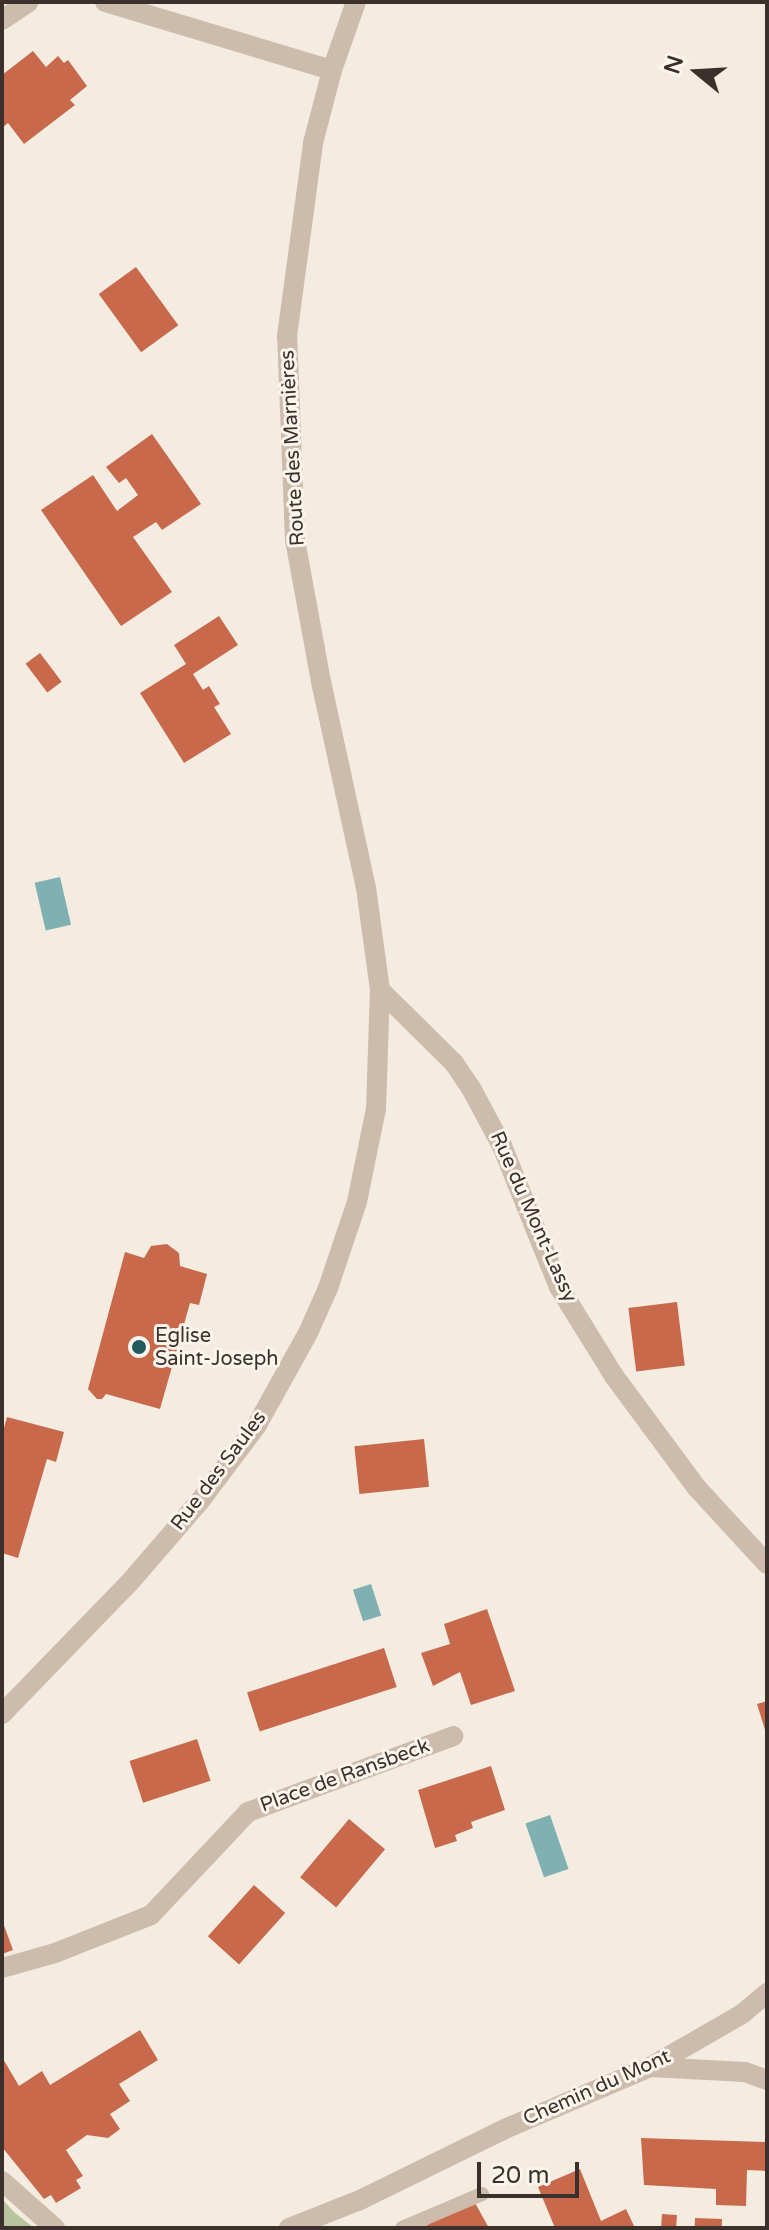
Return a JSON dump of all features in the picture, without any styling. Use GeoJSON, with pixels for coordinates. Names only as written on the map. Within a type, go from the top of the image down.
{"type":"FeatureCollection","features":[{"type":"Feature","properties":{"kind":"street"},"geometry":{"type":"LineString","coordinates":[[2,20],[29,2]]}},
{"type":"Feature","properties":{"kind":"street"},"geometry":{"type":"LineString","coordinates":[[105,2],[332,70]]}},
{"type":"Feature","properties":{"kind":"street","name":"Route des Marnières"},"geometry":{"type":"LineString","coordinates":[[356,2],[332,70],[313,143],[287,336],[295,540],[322,687],[366,888],[380,990]]}},
{"type":"Feature","properties":{"kind":"street","name":"Rue du Mont-Lassy"},"geometry":{"type":"LineString","coordinates":[[380,990],[454,1063],[471,1088],[502,1146],[559,1287],[614,1376],[697,1488],[767,1564]]}},
{"type":"Feature","properties":{"kind":"street","name":"Rue des Saules"},"geometry":{"type":"LineString","coordinates":[[2,1714],[130,1582],[200,1501],[257,1425],[308,1333],[328,1288],[357,1202],[376,1109],[380,990]]}},
{"type":"Feature","properties":{"kind":"street","name":"Place de Ransbeck"},"geometry":{"type":"LineString","coordinates":[[2,1968],[55,1953],[151,1915],[248,1812],[453,1736]]}},
{"type":"Feature","properties":{"kind":"street","name":"Chemin du Mont"},"geometry":{"type":"LineString","coordinates":[[289,2228],[360,2200],[521,2122],[650,2067],[742,2014],[767,1993]]}},
{"type":"Feature","properties":{"kind":"street"},"geometry":{"type":"LineString","coordinates":[[650,2067],[745,2072],[767,2080]]}},
{"type":"Feature","properties":{"kind":"street"},"geometry":{"type":"LineString","coordinates":[[2,2181],[55,2228]]}},
{"type":"Feature","properties":{"kind":"lane"},"geometry":{"type":"LineString","coordinates":[[402,2228],[482,2194]]}},
{"type":"Feature","properties":{"kind":"green space"},"geometry":{"type":"Polygon","coordinates":[[[2,2199],[14,2212],[34,2228],[2,2228],[2,2199]]]}},
{"type":"Feature","properties":{"kind":"water"},"geometry":{"type":"Polygon","coordinates":[[[60,877],[71,925],[46,931],[35,883],[60,877]]]}},
{"type":"Feature","properties":{"kind":"water"},"geometry":{"type":"Polygon","coordinates":[[[371,1584],[381,1615],[363,1621],[353,1590],[371,1584]]]}},
{"type":"Feature","properties":{"kind":"water"},"geometry":{"type":"Polygon","coordinates":[[[550,1815],[569,1869],[544,1877],[525,1823],[550,1815]]]}},
{"type":"Feature","properties":{"kind":"building"},"geometry":{"type":"Polygon","coordinates":[[[33,51],[46,67],[58,56],[64,63],[68,60],[87,86],[70,100],[75,105],[24,144],[8,123],[2,128],[2,75],[33,51]]]}},
{"type":"Feature","properties":{"kind":"building"},"geometry":{"type":"Polygon","coordinates":[[[136,267],[178,325],[141,352],[99,294],[136,267]]]}},
{"type":"Feature","properties":{"kind":"building"},"geometry":{"type":"Polygon","coordinates":[[[152,434],[201,504],[162,530],[156,522],[133,537],[172,592],[121,626],[41,510],[93,475],[117,511],[138,495],[126,478],[119,483],[106,467],[152,434]]]}},
{"type":"Feature","properties":{"kind":"building"},"geometry":{"type":"Polygon","coordinates":[[[219,616],[238,645],[193,674],[203,690],[209,686],[220,704],[214,707],[231,734],[184,763],[140,693],[186,664],[174,645],[219,616]]]}},
{"type":"Feature","properties":{"kind":"building"},"geometry":{"type":"Polygon","coordinates":[[[40,653],[62,682],[47,693],[26,664],[40,653]]]}},
{"type":"Feature","properties":{"kind":"building","name":"Eglise Saint-Joseph"},"geometry":{"type":"Polygon","coordinates":[[[167,1244],[179,1253],[180,1266],[207,1274],[199,1305],[190,1303],[160,1409],[106,1394],[102,1399],[97,1399],[88,1389],[125,1252],[144,1258],[151,1246],[167,1244]]]}},
{"type":"Feature","properties":{"kind":"building"},"geometry":{"type":"Polygon","coordinates":[[[677,1302],[685,1366],[636,1371],[628,1308],[677,1302]]]}},
{"type":"Feature","properties":{"kind":"building"},"geometry":{"type":"Polygon","coordinates":[[[7,1417],[64,1432],[56,1462],[47,1459],[18,1558],[2,1553],[2,1435],[7,1417]]]}},
{"type":"Feature","properties":{"kind":"building"},"geometry":{"type":"Polygon","coordinates":[[[424,1439],[429,1487],[359,1494],[354,1446],[424,1439]]]}},
{"type":"Feature","properties":{"kind":"building"},"geometry":{"type":"Polygon","coordinates":[[[487,1609],[515,1691],[471,1705],[460,1672],[433,1686],[421,1653],[450,1644],[444,1624],[487,1609]]]}},
{"type":"Feature","properties":{"kind":"building"},"geometry":{"type":"Polygon","coordinates":[[[384,1648],[397,1687],[260,1731],[247,1692],[384,1648]]]}},
{"type":"Feature","properties":{"kind":"building"},"geometry":{"type":"Polygon","coordinates":[[[767,1701],[767,1732],[766,1733],[757,1704],[767,1701]]]}},
{"type":"Feature","properties":{"kind":"building"},"geometry":{"type":"Polygon","coordinates":[[[197,1739],[211,1781],[143,1803],[129,1761],[197,1739]]]}},
{"type":"Feature","properties":{"kind":"building"},"geometry":{"type":"Polygon","coordinates":[[[491,1766],[505,1810],[471,1822],[473,1828],[455,1835],[457,1841],[435,1848],[418,1790],[491,1766]]]}},
{"type":"Feature","properties":{"kind":"building"},"geometry":{"type":"Polygon","coordinates":[[[349,1819],[385,1849],[336,1907],[300,1877],[349,1819]]]}},
{"type":"Feature","properties":{"kind":"building"},"geometry":{"type":"Polygon","coordinates":[[[254,1885],[285,1913],[239,1964],[208,1936],[254,1885]]]}},
{"type":"Feature","properties":{"kind":"building"},"geometry":{"type":"Polygon","coordinates":[[[2,1920],[13,1950],[2,1954],[2,1920]]]}},
{"type":"Feature","properties":{"kind":"building"},"geometry":{"type":"Polygon","coordinates":[[[140,2030],[158,2060],[119,2084],[130,2101],[110,2114],[120,2129],[108,2138],[87,2135],[66,2150],[83,2176],[76,2180],[81,2188],[56,2203],[51,2195],[44,2199],[2,2147],[2,2057],[19,2086],[42,2071],[50,2085],[140,2030]]]}},
{"type":"Feature","properties":{"kind":"building"},"geometry":{"type":"Polygon","coordinates":[[[641,2138],[767,2142],[767,2171],[747,2170],[746,2206],[716,2205],[716,2189],[644,2185],[641,2138]]]}},
{"type":"Feature","properties":{"kind":"building"},"geometry":{"type":"Polygon","coordinates":[[[580,2169],[601,2221],[626,2209],[635,2228],[555,2228],[538,2187],[580,2169]]]}},
{"type":"Feature","properties":{"kind":"building"},"geometry":{"type":"Polygon","coordinates":[[[475,2203],[489,2228],[422,2228],[438,2219],[475,2203]]]}},
{"type":"Feature","properties":{"kind":"building"},"geometry":{"type":"Polygon","coordinates":[[[662,2214],[677,2215],[676,2228],[661,2228],[662,2214]]]}},
{"type":"Feature","properties":{"kind":"building"},"geometry":{"type":"Polygon","coordinates":[[[695,2218],[722,2219],[722,2228],[695,2228],[695,2218]]]}},
{"type":"Feature","properties":{"kind":"place","name":"Eglise Saint-Joseph"},"geometry":{"type":"Point","coordinates":[139,1347]}}]}
